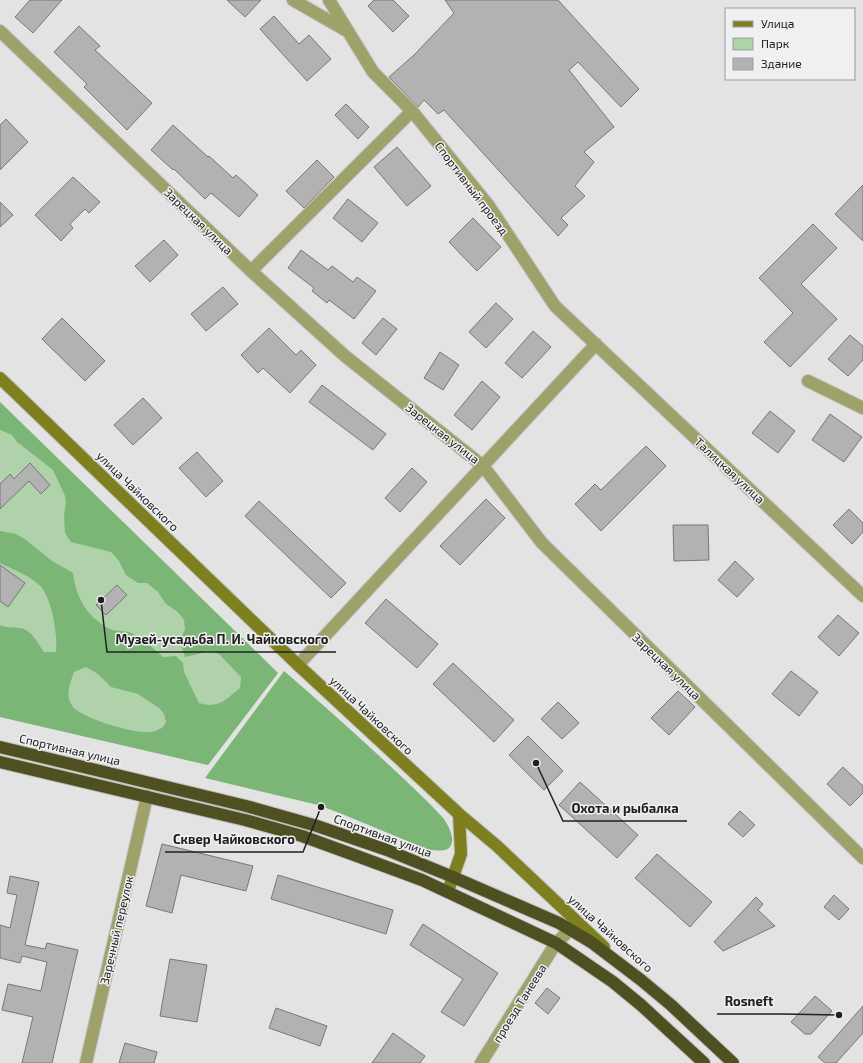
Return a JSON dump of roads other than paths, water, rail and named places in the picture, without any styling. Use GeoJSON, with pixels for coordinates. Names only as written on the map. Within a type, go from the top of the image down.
{"type":"FeatureCollection","features":[{"type":"Feature","properties":{"kind":"highway","name":"Спортивная улица"},"geometry":{"type":"LineString","coordinates":[[0,747],[246,806],[317,826],[387,850],[559,923],[591,942],[623,965]]}},
{"type":"Feature","properties":{"kind":"highway"},"geometry":{"type":"LineString","coordinates":[[0,762],[245,820],[302,836],[398,871],[448,892],[556,943],[587,963],[641,1005],[704,1063]]}},
{"type":"Feature","properties":{"kind":"highway","name":"улица Чайковского"},"geometry":{"type":"LineString","coordinates":[[623,965],[671,1005],[733,1063]]}},
{"type":"Feature","properties":{"kind":"street"},"geometry":{"type":"LineString","coordinates":[[293,0],[348,32]]}},
{"type":"Feature","properties":{"kind":"street","name":"Спортивный проезд"},"geometry":{"type":"LineString","coordinates":[[329,0],[373,72],[412,111],[489,206],[556,306],[596,344]]}},
{"type":"Feature","properties":{"kind":"street","name":"Зарецкая улица"},"geometry":{"type":"LineString","coordinates":[[0,31],[251,270],[345,356],[483,466],[542,543],[863,858]]}},
{"type":"Feature","properties":{"kind":"street"},"geometry":{"type":"LineString","coordinates":[[251,270],[412,111]]}},
{"type":"Feature","properties":{"kind":"street"},"geometry":{"type":"LineString","coordinates":[[298,665],[596,344]]}},
{"type":"Feature","properties":{"kind":"street","name":"Талицкая улица"},"geometry":{"type":"LineString","coordinates":[[596,344],[863,596]]}},
{"type":"Feature","properties":{"kind":"street","name":"улица Чайковского"},"geometry":{"type":"LineString","coordinates":[[0,378],[298,665],[459,814],[497,846],[623,965]]}},
{"type":"Feature","properties":{"kind":"street"},"geometry":{"type":"LineString","coordinates":[[808,381],[863,408]]}},
{"type":"Feature","properties":{"kind":"street","name":"Заречный переулок"},"geometry":{"type":"LineString","coordinates":[[86,1063],[147,796]]}},
{"type":"Feature","properties":{"kind":"street"},"geometry":{"type":"LineString","coordinates":[[448,892],[461,854],[459,814]]}},
{"type":"Feature","properties":{"kind":"street","name":"проезд Танеева"},"geometry":{"type":"LineString","coordinates":[[482,1063],[556,943],[570,930]]}},
{"type":"Feature","properties":{"kind":"place","name":"Музей-усадьба П. И. Чайковского"},"geometry":{"type":"Point","coordinates":[101,600]}},
{"type":"Feature","properties":{"kind":"place","name":"Охота и рыбалка"},"geometry":{"type":"Point","coordinates":[536,763]}},
{"type":"Feature","properties":{"kind":"place","name":"Сквер Чайковского"},"geometry":{"type":"Point","coordinates":[321,807]}},
{"type":"Feature","properties":{"kind":"place","name":"Rosneft"},"geometry":{"type":"Point","coordinates":[839,1015]}}]}
